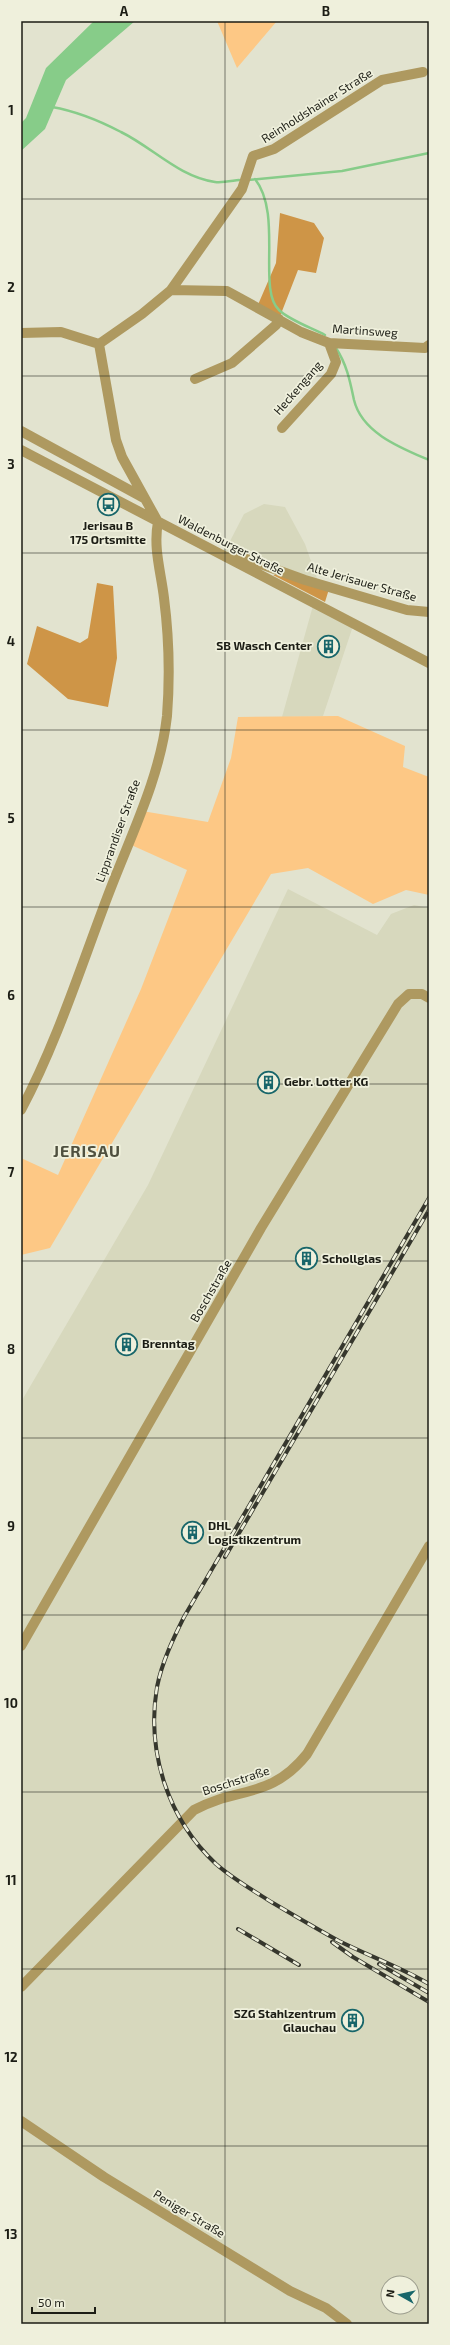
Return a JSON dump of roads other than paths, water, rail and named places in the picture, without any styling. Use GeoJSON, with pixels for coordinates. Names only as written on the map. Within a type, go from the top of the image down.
{"type":"FeatureCollection","features":[{"type":"Feature","properties":{"kind":"street","name":"Reinholdshainer Straße"},"geometry":{"type":"LineString","coordinates":[[99,344],[142,314],[171,290],[242,189],[253,156],[274,149],[382,80],[423,72]]}},
{"type":"Feature","properties":{"kind":"street","name":"Martinsweg"},"geometry":{"type":"LineString","coordinates":[[171,290],[227,291],[279,319],[329,343],[425,348],[429,345]]}},
{"type":"Feature","properties":{"kind":"street"},"geometry":{"type":"LineString","coordinates":[[195,379],[232,363],[276,325],[279,319]]}},
{"type":"Feature","properties":{"kind":"street"},"geometry":{"type":"LineString","coordinates":[[21,333],[61,332],[99,344],[116,440],[122,457],[158,522]]}},
{"type":"Feature","properties":{"kind":"street","name":"Heckengang"},"geometry":{"type":"LineString","coordinates":[[282,428],[331,374],[336,362],[329,343]]}},
{"type":"Feature","properties":{"kind":"street"},"geometry":{"type":"LineString","coordinates":[[21,431],[144,498]]}},
{"type":"Feature","properties":{"kind":"street","name":"Waldenburger Straße"},"geometry":{"type":"LineString","coordinates":[[21,450],[429,663]]}},
{"type":"Feature","properties":{"kind":"street","name":"Lipprandiser Straße"},"geometry":{"type":"LineString","coordinates":[[21,1110],[63,1017],[107,896],[142,812],[160,748],[167,717],[168,659],[164,599],[156,546],[158,522]]}},
{"type":"Feature","properties":{"kind":"street","name":"Alte Jerisauer Straße"},"geometry":{"type":"LineString","coordinates":[[220,553],[232,554],[305,580],[407,610],[429,612]]}},
{"type":"Feature","properties":{"kind":"street","name":"Boschstraße"},"geometry":{"type":"LineString","coordinates":[[21,1646],[262,1228],[398,1004],[409,994],[422,994],[429,998]]}},
{"type":"Feature","properties":{"kind":"street","name":"Boschstraße"},"geometry":{"type":"LineString","coordinates":[[21,1987],[194,1810],[208,1802],[246,1794],[268,1786],[283,1778],[298,1765],[307,1754],[429,1546]]}},
{"type":"Feature","properties":{"kind":"street","name":"Peniger Straße"},"geometry":{"type":"LineString","coordinates":[[21,2121],[104,2177],[290,2291],[326,2308],[347,2324]]}},
{"type":"Feature","properties":{"kind":"waterway"},"geometry":{"type":"LineString","coordinates":[[52,107],[96,120],[113,128],[132,138],[166,161],[189,174],[215,182],[239,180]]}},
{"type":"Feature","properties":{"kind":"waterway"},"geometry":{"type":"LineString","coordinates":[[248,180],[342,171],[429,153]]}},
{"type":"Feature","properties":{"kind":"waterway"},"geometry":{"type":"LineString","coordinates":[[255,179],[263,194],[267,211],[270,286],[273,300],[283,314],[325,335]]}},
{"type":"Feature","properties":{"kind":"waterway"},"geometry":{"type":"LineString","coordinates":[[336,348],[345,367],[358,412],[365,422],[384,438],[429,460]]}},
{"type":"Feature","properties":{"kind":"railway"},"geometry":{"type":"LineString","coordinates":[[429,1198],[184,1617],[172,1642],[162,1669],[157,1687],[154,1711],[158,1760],[164,1783],[173,1805],[185,1826],[199,1846],[216,1864],[229,1875],[322,1932],[429,1984]]}},
{"type":"Feature","properties":{"kind":"railway"},"geometry":{"type":"LineString","coordinates":[[225,1557],[429,1210]]}},
{"type":"Feature","properties":{"kind":"railway"},"geometry":{"type":"LineString","coordinates":[[238,1929],[299,1965]]}},
{"type":"Feature","properties":{"kind":"railway"},"geometry":{"type":"LineString","coordinates":[[332,1942],[353,1957],[429,2002]]}},
{"type":"Feature","properties":{"kind":"railway"},"geometry":{"type":"LineString","coordinates":[[379,1964],[429,1993]]}},
{"type":"Feature","properties":{"kind":"place","name":"Jerisau B 175 Ortsmitte"},"geometry":{"type":"Point","coordinates":[108,505]}},
{"type":"Feature","properties":{"kind":"place","name":"SB Wasch Center"},"geometry":{"type":"Point","coordinates":[328,646]}},
{"type":"Feature","properties":{"kind":"place","name":"Gebr. Lotter KG"},"geometry":{"type":"Point","coordinates":[268,1082]}},
{"type":"Feature","properties":{"kind":"place","name":"Schollglas"},"geometry":{"type":"Point","coordinates":[306,1259]}},
{"type":"Feature","properties":{"kind":"place","name":"Brenntag"},"geometry":{"type":"Point","coordinates":[127,1344]}},
{"type":"Feature","properties":{"kind":"place","name":"DHL Logistikzentrum"},"geometry":{"type":"Point","coordinates":[193,1533]}},
{"type":"Feature","properties":{"kind":"place","name":"SZG Stahlzentrum Glauchau"},"geometry":{"type":"Point","coordinates":[352,2021]}},
{"type":"Feature","properties":{"kind":"district","name":"JERISAU"},"geometry":{"type":"Point","coordinates":[87,1151]}}]}
